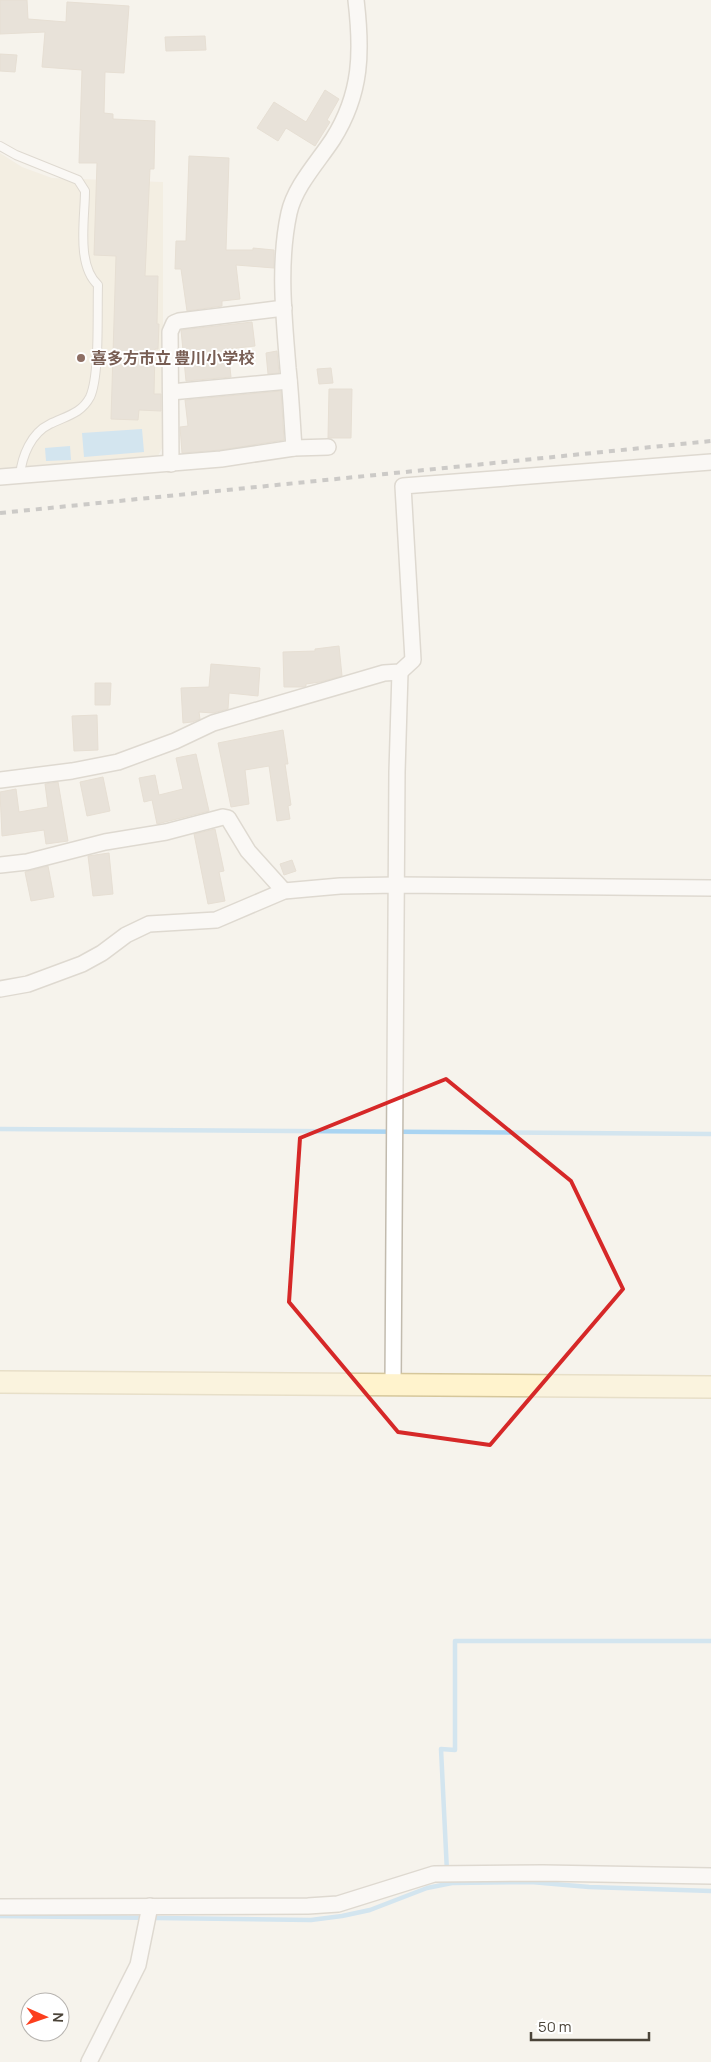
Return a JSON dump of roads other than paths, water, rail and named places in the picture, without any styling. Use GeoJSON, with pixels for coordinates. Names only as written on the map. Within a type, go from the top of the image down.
{"type":"FeatureCollection","features":[{"type":"Feature","properties":{"kind":"street"},"geometry":{"type":"LineString","coordinates":[[294,448],[284,308],[284,258],[289,211],[299,189],[339,128],[359,73],[360,29],[356,0]]}},
{"type":"Feature","properties":{"kind":"street"},"geometry":{"type":"LineString","coordinates":[[171,464],[170,332],[174,323],[179,320],[284,308]]}},
{"type":"Feature","properties":{"kind":"street"},"geometry":{"type":"LineString","coordinates":[[171,392],[289,381]]}},
{"type":"Feature","properties":{"kind":"street"},"geometry":{"type":"LineString","coordinates":[[0,477],[171,464],[294,448],[328,447]]}},
{"type":"Feature","properties":{"kind":"street"},"geometry":{"type":"LineString","coordinates":[[0,780],[72,771],[118,762],[174,741],[213,723],[384,673],[400,672],[413,660],[403,486],[711,462]]}},
{"type":"Feature","properties":{"kind":"street"},"geometry":{"type":"LineString","coordinates":[[393,1385],[397,772],[400,672]]}},
{"type":"Feature","properties":{"kind":"street"},"geometry":{"type":"LineString","coordinates":[[0,865],[27,862],[105,842],[166,832],[223,817],[228,818],[248,851],[284,891]]}},
{"type":"Feature","properties":{"kind":"street"},"geometry":{"type":"LineString","coordinates":[[0,990],[28,984],[82,964],[102,953],[126,935],[149,924],[216,920],[284,891],[340,886],[397,885],[711,888]]}},
{"type":"Feature","properties":{"kind":"street"},"geometry":{"type":"LineString","coordinates":[[0,1382],[711,1387]]}},
{"type":"Feature","properties":{"kind":"street"},"geometry":{"type":"LineString","coordinates":[[0,1906],[292,1906],[338,1904],[434,1874],[543,1873],[711,1876]]}},
{"type":"Feature","properties":{"kind":"street"},"geometry":{"type":"LineString","coordinates":[[89,2062],[138,1965],[150,1906]]}},
{"type":"Feature","properties":{"kind":"lane"},"geometry":{"type":"LineString","coordinates":[[0,146],[16,155],[78,180],[84,186],[86,191],[84,256],[92,280],[98,285],[95,374],[90,395],[83,408],[71,416],[43,428],[34,438],[24,456],[20,475]]}},
{"type":"Feature","properties":{"kind":"water"},"geometry":{"type":"Polygon","coordinates":[[[142,429],[144,452],[84,457],[82,433],[142,429]]]}},
{"type":"Feature","properties":{"kind":"water"},"geometry":{"type":"Polygon","coordinates":[[[70,446],[71,460],[46,461],[45,448],[70,446]]]}},
{"type":"Feature","properties":{"kind":"waterway"},"geometry":{"type":"LineString","coordinates":[[0,1129],[711,1134]]}},
{"type":"Feature","properties":{"kind":"waterway"},"geometry":{"type":"LineString","coordinates":[[447,1872],[441,1749],[455,1750],[455,1641],[711,1641]]}},
{"type":"Feature","properties":{"kind":"waterway"},"geometry":{"type":"LineString","coordinates":[[0,1916],[311,1920],[370,1910],[427,1888],[452,1883],[531,1882],[589,1887],[711,1891]]}},
{"type":"Feature","properties":{"kind":"railway"},"geometry":{"type":"LineString","coordinates":[[0,513],[711,441]]}},
{"type":"Feature","properties":{"kind":"place","name":"喜多方市立 豊川小学校"},"geometry":{"type":"Point","coordinates":[81,358]}}]}
